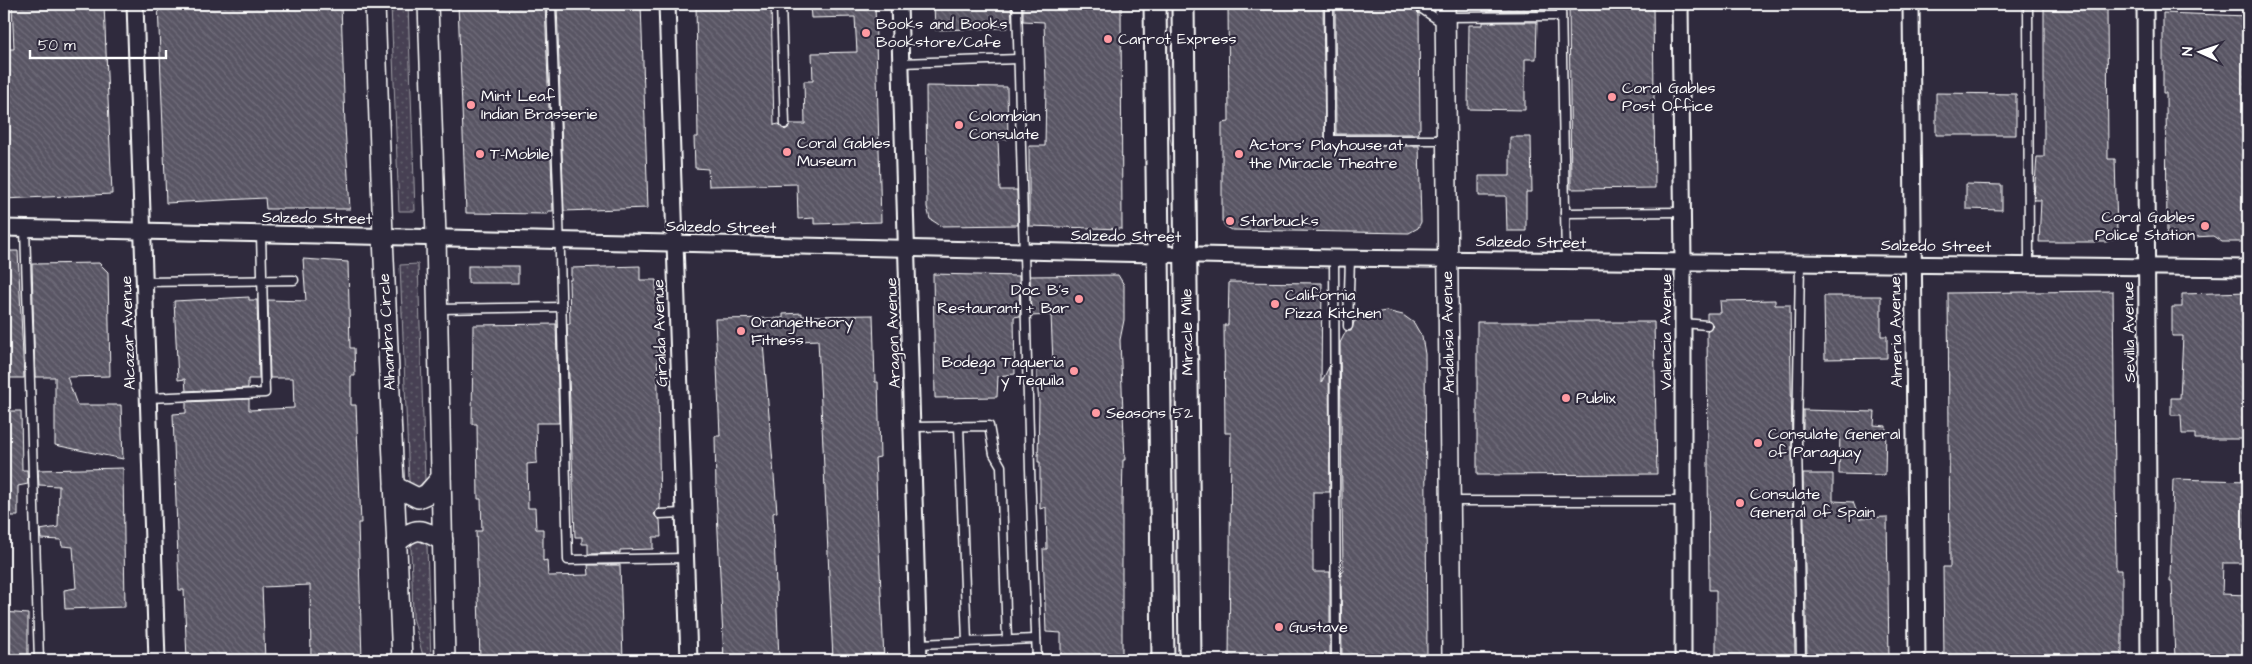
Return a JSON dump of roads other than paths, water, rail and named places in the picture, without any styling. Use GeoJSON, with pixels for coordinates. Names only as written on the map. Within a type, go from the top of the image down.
{"type":"FeatureCollection","features":[{"type":"Feature","properties":{"kind":"main road","name":"Miracle Mile"},"geometry":{"type":"LineString","coordinates":[[1156,4],[1163,660]]}},
{"type":"Feature","properties":{"kind":"main road","name":"Miracle Mile"},"geometry":{"type":"LineString","coordinates":[[1183,4],[1190,660]]}},
{"type":"Feature","properties":{"kind":"street","name":"Alcazar Avenue"},"geometry":{"type":"LineString","coordinates":[[135,4],[157,660]]}},
{"type":"Feature","properties":{"kind":"street","name":"Alhambra Circle"},"geometry":{"type":"LineString","coordinates":[[375,4],[383,237],[402,660]]}},
{"type":"Feature","properties":{"kind":"street"},"geometry":{"type":"LineString","coordinates":[[428,4],[438,309],[445,660]]}},
{"type":"Feature","properties":{"kind":"street","name":"Giralda Avenue"},"geometry":{"type":"LineString","coordinates":[[667,4],[689,660]]}},
{"type":"Feature","properties":{"kind":"street","name":"Aragon Avenue"},"geometry":{"type":"LineString","coordinates":[[899,4],[914,427],[919,660]]}},
{"type":"Feature","properties":{"kind":"street","name":"Valencia Avenue"},"geometry":{"type":"LineString","coordinates":[[1680,4],[1684,261],[1683,660]]}},
{"type":"Feature","properties":{"kind":"street","name":"Almeria Avenue"},"geometry":{"type":"LineString","coordinates":[[1911,4],[1917,660]]}},
{"type":"Feature","properties":{"kind":"street","name":"Sevilla Avenue"},"geometry":{"type":"LineString","coordinates":[[2145,4],[2149,660]]}},
{"type":"Feature","properties":{"kind":"street","name":"Andalusia Avenue"},"geometry":{"type":"LineString","coordinates":[[1445,15],[1452,660]]}},
{"type":"Feature","properties":{"kind":"street","name":"Salzedo Street"},"geometry":{"type":"LineString","coordinates":[[4,228],[383,237],[560,239],[908,250],[1334,258],[2248,268]]}},
{"type":"Feature","properties":{"kind":"street"},"geometry":{"type":"LineString","coordinates":[[394,486],[418,498],[427,494],[440,479]]}},
{"type":"Feature","properties":{"kind":"street"},"geometry":{"type":"LineString","coordinates":[[396,543],[409,532],[417,530],[428,532],[443,541]]}},
{"type":"Feature","properties":{"kind":"lane"},"geometry":{"type":"LineString","coordinates":[[551,4],[560,239],[568,560],[686,558]]}},
{"type":"Feature","properties":{"kind":"lane"},"geometry":{"type":"LineString","coordinates":[[781,4],[785,124]]}},
{"type":"Feature","properties":{"kind":"lane"},"geometry":{"type":"LineString","coordinates":[[1017,4],[1037,660]]}},
{"type":"Feature","properties":{"kind":"lane"},"geometry":{"type":"LineString","coordinates":[[1329,4],[1330,140],[1446,140]]}},
{"type":"Feature","properties":{"kind":"lane"},"geometry":{"type":"LineString","coordinates":[[1560,4],[1566,260]]}},
{"type":"Feature","properties":{"kind":"lane"},"geometry":{"type":"LineString","coordinates":[[2028,4],[2029,265]]}},
{"type":"Feature","properties":{"kind":"lane"},"geometry":{"type":"LineString","coordinates":[[1419,8],[1445,15],[1561,16]]}},
{"type":"Feature","properties":{"kind":"lane"},"geometry":{"type":"LineString","coordinates":[[901,63],[1018,59]]}},
{"type":"Feature","properties":{"kind":"lane"},"geometry":{"type":"LineString","coordinates":[[1565,213],[1683,212]]}},
{"type":"Feature","properties":{"kind":"lane"},"geometry":{"type":"LineString","coordinates":[[25,228],[39,660]]}},
{"type":"Feature","properties":{"kind":"lane"},"geometry":{"type":"LineString","coordinates":[[148,398],[265,393],[261,234]]}},
{"type":"Feature","properties":{"kind":"lane"},"geometry":{"type":"LineString","coordinates":[[1334,258],[1336,660]]}},
{"type":"Feature","properties":{"kind":"lane"},"geometry":{"type":"LineString","coordinates":[[1348,326],[1350,258]]}},
{"type":"Feature","properties":{"kind":"lane"},"geometry":{"type":"LineString","coordinates":[[1800,262],[1797,441],[1801,660]]}},
{"type":"Feature","properties":{"kind":"lane"},"geometry":{"type":"LineString","coordinates":[[144,282],[294,280]]}},
{"type":"Feature","properties":{"kind":"lane"},"geometry":{"type":"LineString","coordinates":[[438,309],[562,306]]}},
{"type":"Feature","properties":{"kind":"lane"},"geometry":{"type":"LineString","coordinates":[[1683,323],[1707,325]]}},
{"type":"Feature","properties":{"kind":"lane"},"geometry":{"type":"LineString","coordinates":[[959,426],[966,642]]}},
{"type":"Feature","properties":{"kind":"lane"},"geometry":{"type":"LineString","coordinates":[[914,427],[989,426],[994,454],[1001,466],[1007,640]]}},
{"type":"Feature","properties":{"kind":"lane"},"geometry":{"type":"LineString","coordinates":[[1450,501],[1683,501]]}},
{"type":"Feature","properties":{"kind":"lane"},"geometry":{"type":"LineString","coordinates":[[660,514],[684,513]]}},
{"type":"Feature","properties":{"kind":"lane"},"geometry":{"type":"LineString","coordinates":[[919,644],[1036,640]]}},
{"type":"Feature","properties":{"kind":"place","name":"Books and Books Bookstore/Cafe"},"geometry":{"type":"Point","coordinates":[866,33]}},
{"type":"Feature","properties":{"kind":"place","name":"Carrot Express"},"geometry":{"type":"Point","coordinates":[1108,39]}},
{"type":"Feature","properties":{"kind":"place","name":"Coral Gables Post Office"},"geometry":{"type":"Point","coordinates":[1612,97]}},
{"type":"Feature","properties":{"kind":"place","name":"Mint Leaf Indian Brasserie"},"geometry":{"type":"Point","coordinates":[471,105]}},
{"type":"Feature","properties":{"kind":"place","name":"Colombian Consulate"},"geometry":{"type":"Point","coordinates":[959,125]}},
{"type":"Feature","properties":{"kind":"place","name":"Coral Gables Museum"},"geometry":{"type":"Point","coordinates":[787,152]}},
{"type":"Feature","properties":{"kind":"place","name":"T-Mobile"},"geometry":{"type":"Point","coordinates":[480,154]}},
{"type":"Feature","properties":{"kind":"place","name":"Actors' Playhouse at the Miracle Theatre"},"geometry":{"type":"Point","coordinates":[1239,154]}},
{"type":"Feature","properties":{"kind":"place","name":"Starbucks"},"geometry":{"type":"Point","coordinates":[1230,221]}},
{"type":"Feature","properties":{"kind":"place","name":"Coral Gables Police Station"},"geometry":{"type":"Point","coordinates":[2205,226]}},
{"type":"Feature","properties":{"kind":"place","name":"Doc B's Restaurant + Bar"},"geometry":{"type":"Point","coordinates":[1079,299]}},
{"type":"Feature","properties":{"kind":"place","name":"California Pizza Kitchen"},"geometry":{"type":"Point","coordinates":[1275,304]}},
{"type":"Feature","properties":{"kind":"place","name":"Orangetheory Fitness"},"geometry":{"type":"Point","coordinates":[741,331]}},
{"type":"Feature","properties":{"kind":"place","name":"Bodega Taqueria y Tequila"},"geometry":{"type":"Point","coordinates":[1074,371]}},
{"type":"Feature","properties":{"kind":"place","name":"Publix"},"geometry":{"type":"Point","coordinates":[1566,398]}},
{"type":"Feature","properties":{"kind":"place","name":"Seasons 52"},"geometry":{"type":"Point","coordinates":[1096,413]}},
{"type":"Feature","properties":{"kind":"place","name":"Consulate General of Paraguay"},"geometry":{"type":"Point","coordinates":[1758,443]}},
{"type":"Feature","properties":{"kind":"place","name":"Consulate General of Spain"},"geometry":{"type":"Point","coordinates":[1740,503]}},
{"type":"Feature","properties":{"kind":"place","name":"Gustave"},"geometry":{"type":"Point","coordinates":[1279,627]}}]}
